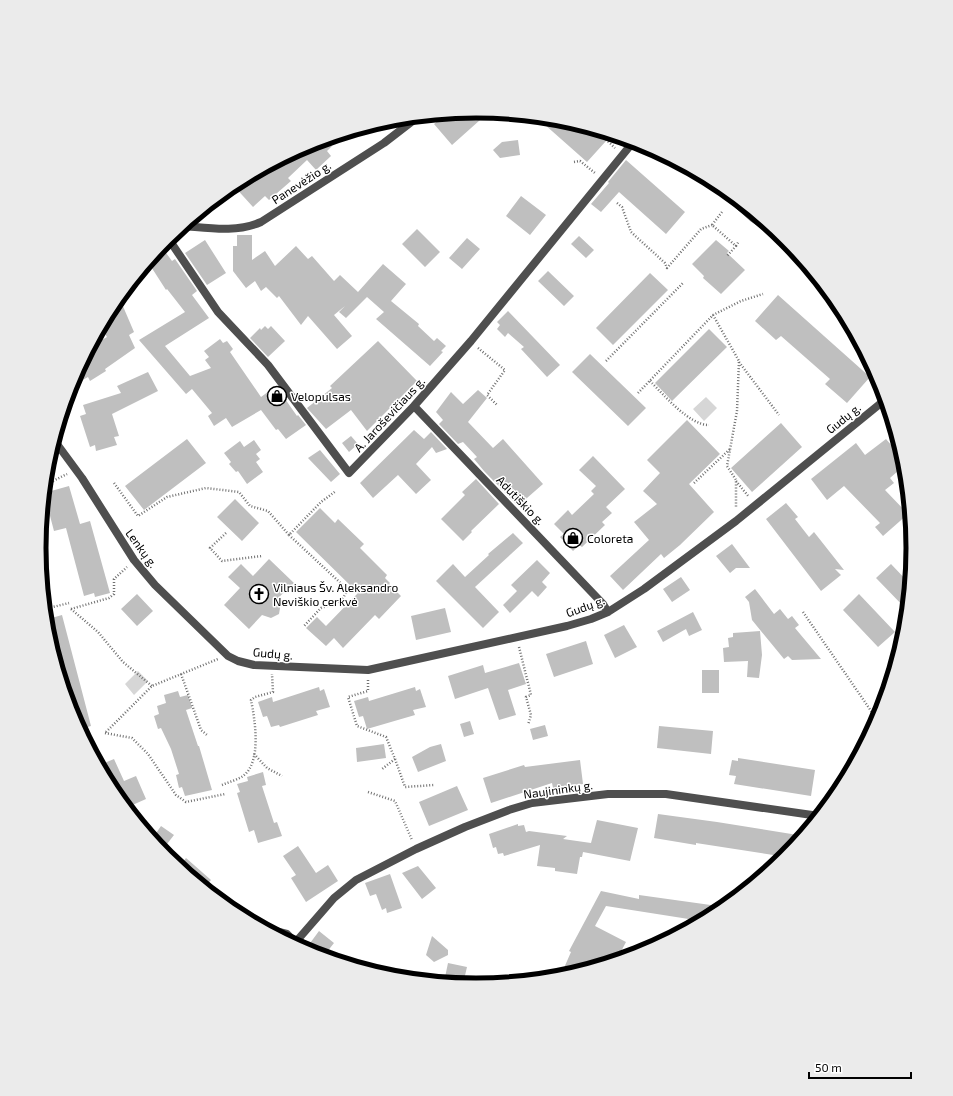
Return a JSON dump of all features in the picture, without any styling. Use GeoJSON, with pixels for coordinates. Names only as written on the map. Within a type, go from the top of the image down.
{"type":"FeatureCollection","features":[{"type":"Feature","properties":{"kind":"street","name":"Panevėžio g."},"geometry":{"type":"LineString","coordinates":[[190,226],[240,229],[255,225],[384,143],[411,123]]}},
{"type":"Feature","properties":{"kind":"street","name":"A. Jaroševičiaus g."},"geometry":{"type":"LineString","coordinates":[[172,244],[218,312],[268,365],[349,473],[414,406],[471,341],[630,146]]}},
{"type":"Feature","properties":{"kind":"street","name":"Gudų g."},"geometry":{"type":"LineString","coordinates":[[228,656],[254,665],[368,670],[591,619],[608,612],[644,589],[736,521],[881,402]]}},
{"type":"Feature","properties":{"kind":"street","name":"Adutiškio g."},"geometry":{"type":"LineString","coordinates":[[414,406],[603,604],[608,612]]}},
{"type":"Feature","properties":{"kind":"street","name":"Lenkų g."},"geometry":{"type":"LineString","coordinates":[[59,446],[82,478],[134,560],[155,585],[228,656]]}},
{"type":"Feature","properties":{"kind":"street","name":"Naujininkų g."},"geometry":{"type":"LineString","coordinates":[[297,939],[334,898],[356,880],[416,849],[509,810],[554,799],[608,794],[666,794],[814,815]]}},
{"type":"Feature","properties":{"kind":"path"},"geometry":{"type":"LineString","coordinates":[[604,137],[623,155]]}},
{"type":"Feature","properties":{"kind":"path"},"geometry":{"type":"LineString","coordinates":[[574,162],[580,161],[603,180]]}},
{"type":"Feature","properties":{"kind":"path"},"geometry":{"type":"LineString","coordinates":[[617,203],[622,207],[631,232],[665,262],[667,268],[701,229],[712,225],[722,212]]}},
{"type":"Feature","properties":{"kind":"path"},"geometry":{"type":"LineString","coordinates":[[712,225],[736,246]]}},
{"type":"Feature","properties":{"kind":"path"},"geometry":{"type":"LineString","coordinates":[[727,256],[739,241]]}},
{"type":"Feature","properties":{"kind":"path"},"geometry":{"type":"LineString","coordinates":[[606,361],[683,283]]}},
{"type":"Feature","properties":{"kind":"path"},"geometry":{"type":"LineString","coordinates":[[638,393],[713,314],[741,301],[763,294]]}},
{"type":"Feature","properties":{"kind":"path"},"geometry":{"type":"LineString","coordinates":[[713,314],[739,361],[779,415]]}},
{"type":"Feature","properties":{"kind":"path"},"geometry":{"type":"LineString","coordinates":[[471,341],[505,370],[487,395],[497,405]]}},
{"type":"Feature","properties":{"kind":"path"},"geometry":{"type":"LineString","coordinates":[[739,361],[737,411],[727,466],[736,480],[756,504]]}},
{"type":"Feature","properties":{"kind":"path"},"geometry":{"type":"LineString","coordinates":[[650,381],[676,408],[703,425],[709,425]]}},
{"type":"Feature","properties":{"kind":"path"},"geometry":{"type":"LineString","coordinates":[[694,483],[731,448]]}},
{"type":"Feature","properties":{"kind":"path"},"geometry":{"type":"LineString","coordinates":[[51,487],[53,480],[52,477]]}},
{"type":"Feature","properties":{"kind":"path"},"geometry":{"type":"LineString","coordinates":[[736,480],[736,521]]}},
{"type":"Feature","properties":{"kind":"path"},"geometry":{"type":"LineString","coordinates":[[114,483],[138,516],[167,497],[206,488],[239,492],[250,506],[268,511],[289,535],[348,590],[341,601],[320,608],[304,626]]}},
{"type":"Feature","properties":{"kind":"path"},"geometry":{"type":"LineString","coordinates":[[289,535],[321,502],[336,491]]}},
{"type":"Feature","properties":{"kind":"path"},"geometry":{"type":"LineString","coordinates":[[226,533],[210,548],[222,561],[262,556]]}},
{"type":"Feature","properties":{"kind":"path"},"geometry":{"type":"LineString","coordinates":[[134,560],[114,579],[114,594],[109,598],[71,609],[98,632],[123,662],[152,686]]}},
{"type":"Feature","properties":{"kind":"path"},"geometry":{"type":"LineString","coordinates":[[51,608],[69,603]]}},
{"type":"Feature","properties":{"kind":"path"},"geometry":{"type":"LineString","coordinates":[[803,612],[873,714]]}},
{"type":"Feature","properties":{"kind":"path"},"geometry":{"type":"LineString","coordinates":[[517,637],[531,695],[526,697],[531,715],[528,725]]}},
{"type":"Feature","properties":{"kind":"path"},"geometry":{"type":"LineString","coordinates":[[225,794],[186,802],[176,795],[148,754],[132,738],[105,733],[152,686],[228,656]]}},
{"type":"Feature","properties":{"kind":"path"},"geometry":{"type":"LineString","coordinates":[[222,785],[243,776],[251,766],[256,740],[255,721],[251,700],[255,697],[273,692],[272,666]]}},
{"type":"Feature","properties":{"kind":"path"},"geometry":{"type":"LineString","coordinates":[[368,670],[368,691],[348,697],[357,726],[386,737],[405,787],[434,785]]}},
{"type":"Feature","properties":{"kind":"path"},"geometry":{"type":"LineString","coordinates":[[181,674],[201,730],[207,735]]}},
{"type":"Feature","properties":{"kind":"path"},"geometry":{"type":"LineString","coordinates":[[253,754],[267,768],[282,776]]}},
{"type":"Feature","properties":{"kind":"path"},"geometry":{"type":"LineString","coordinates":[[382,769],[395,759]]}},
{"type":"Feature","properties":{"kind":"path"},"geometry":{"type":"LineString","coordinates":[[368,792],[395,801],[416,849]]}},
{"type":"Feature","properties":{"kind":"shaded area"},"geometry":{"type":"Polygon","coordinates":[[[706,397],[717,408],[704,421],[693,409],[706,397]]]}},
{"type":"Feature","properties":{"kind":"shaded area"},"geometry":{"type":"Polygon","coordinates":[[[138,671],[148,681],[134,695],[125,684],[138,671]]]}},
{"type":"Feature","properties":{"kind":"building"},"geometry":{"type":"Polygon","coordinates":[[[482,118],[452,145],[434,124],[440,119],[482,118]]]}},
{"type":"Feature","properties":{"kind":"building"},"geometry":{"type":"Polygon","coordinates":[[[543,123],[588,132],[600,135],[606,141],[587,162],[543,123]]]}},
{"type":"Feature","properties":{"kind":"building"},"geometry":{"type":"Polygon","coordinates":[[[518,140],[520,155],[500,158],[493,150],[502,142],[518,140]]]}},
{"type":"Feature","properties":{"kind":"building"},"geometry":{"type":"Polygon","coordinates":[[[329,143],[332,146],[327,151],[331,156],[316,170],[307,160],[288,178],[291,181],[269,200],[265,196],[253,207],[237,190],[261,175],[312,150],[329,143]]]}},
{"type":"Feature","properties":{"kind":"building"},"geometry":{"type":"Polygon","coordinates":[[[626,160],[685,212],[666,234],[619,192],[601,212],[591,204],[626,160]]]}},
{"type":"Feature","properties":{"kind":"building"},"geometry":{"type":"Polygon","coordinates":[[[521,196],[546,215],[530,235],[506,216],[521,196]]]}},
{"type":"Feature","properties":{"kind":"building"},"geometry":{"type":"Polygon","coordinates":[[[417,229],[440,252],[425,267],[402,244],[417,229]]]}},
{"type":"Feature","properties":{"kind":"building"},"geometry":{"type":"Polygon","coordinates":[[[237,235],[252,235],[252,260],[265,251],[275,266],[296,246],[308,259],[312,256],[334,281],[340,275],[358,292],[383,264],[406,284],[391,301],[419,324],[418,326],[434,341],[437,338],[446,346],[441,351],[443,352],[430,366],[376,319],[384,312],[367,297],[346,318],[339,312],[345,306],[334,315],[352,336],[337,349],[308,316],[301,325],[279,296],[277,298],[266,287],[261,291],[255,281],[246,288],[233,271],[233,246],[237,246],[237,235]]]}},
{"type":"Feature","properties":{"kind":"building"},"geometry":{"type":"Polygon","coordinates":[[[579,236],[594,250],[586,258],[571,244],[579,236]]]}},
{"type":"Feature","properties":{"kind":"building"},"geometry":{"type":"Polygon","coordinates":[[[467,238],[480,249],[462,269],[449,258],[467,238]]]}},
{"type":"Feature","properties":{"kind":"building"},"geometry":{"type":"Polygon","coordinates":[[[205,240],[226,273],[207,285],[185,253],[205,240]]]}},
{"type":"Feature","properties":{"kind":"building"},"geometry":{"type":"Polygon","coordinates":[[[716,240],[729,251],[727,253],[745,270],[721,294],[703,278],[704,276],[692,264],[716,240]]]}},
{"type":"Feature","properties":{"kind":"building"},"geometry":{"type":"Polygon","coordinates":[[[165,251],[172,261],[175,259],[197,291],[192,295],[209,318],[165,346],[190,376],[211,368],[205,360],[209,357],[204,351],[220,339],[223,343],[227,341],[233,349],[230,352],[261,397],[276,386],[297,416],[298,415],[306,425],[286,439],[278,429],[276,430],[261,410],[232,427],[226,418],[214,426],[208,416],[212,413],[192,389],[186,394],[139,340],[185,312],[167,289],[166,290],[151,267],[165,251]]]}},
{"type":"Feature","properties":{"kind":"building"},"geometry":{"type":"Polygon","coordinates":[[[548,271],[574,296],[564,306],[538,281],[548,271]]]}},
{"type":"Feature","properties":{"kind":"building"},"geometry":{"type":"Polygon","coordinates":[[[650,273],[668,290],[613,345],[596,328],[650,273]]]}},
{"type":"Feature","properties":{"kind":"building"},"geometry":{"type":"Polygon","coordinates":[[[778,295],[870,377],[847,403],[825,384],[830,379],[781,336],[776,340],[755,321],[778,295]]]}},
{"type":"Feature","properties":{"kind":"building"},"geometry":{"type":"Polygon","coordinates":[[[122,304],[134,332],[129,335],[135,348],[105,369],[106,371],[90,381],[88,377],[80,382],[99,342],[107,337],[104,333],[122,304]]]}},
{"type":"Feature","properties":{"kind":"building"},"geometry":{"type":"Polygon","coordinates":[[[508,311],[560,365],[547,377],[521,349],[524,347],[508,333],[505,337],[497,329],[500,325],[497,322],[508,311]]]}},
{"type":"Feature","properties":{"kind":"building"},"geometry":{"type":"Polygon","coordinates":[[[265,326],[268,329],[271,326],[285,341],[268,357],[250,338],[260,328],[261,330],[265,326]]]}},
{"type":"Feature","properties":{"kind":"building"},"geometry":{"type":"Polygon","coordinates":[[[709,329],[727,347],[672,401],[655,383],[709,329]]]}},
{"type":"Feature","properties":{"kind":"building"},"geometry":{"type":"Polygon","coordinates":[[[378,341],[417,381],[367,431],[351,410],[326,429],[307,408],[332,388],[330,386],[378,341]]]}},
{"type":"Feature","properties":{"kind":"building"},"geometry":{"type":"Polygon","coordinates":[[[590,354],[646,408],[628,426],[572,372],[590,354]]]}},
{"type":"Feature","properties":{"kind":"building"},"geometry":{"type":"Polygon","coordinates":[[[148,372],[158,391],[112,414],[119,436],[114,437],[117,445],[96,451],[95,445],[90,447],[80,416],[86,414],[83,405],[121,393],[117,386],[148,372]]]}},
{"type":"Feature","properties":{"kind":"building"},"geometry":{"type":"Polygon","coordinates":[[[478,390],[487,398],[468,422],[493,448],[503,439],[543,484],[519,505],[516,504],[484,471],[474,459],[477,457],[463,442],[458,444],[439,424],[443,420],[436,412],[451,392],[463,404],[478,390]]]}},
{"type":"Feature","properties":{"kind":"building"},"geometry":{"type":"Polygon","coordinates":[[[687,420],[720,454],[689,484],[714,512],[680,545],[664,558],[661,554],[623,590],[610,576],[649,540],[634,522],[657,504],[643,491],[660,473],[647,460],[687,420]]]}},
{"type":"Feature","properties":{"kind":"building"},"geometry":{"type":"Polygon","coordinates":[[[781,423],[802,447],[752,492],[731,468],[781,423]]]}},
{"type":"Feature","properties":{"kind":"building"},"geometry":{"type":"Polygon","coordinates":[[[414,430],[424,439],[431,432],[447,449],[436,453],[432,447],[416,464],[431,480],[416,494],[398,475],[373,498],[360,483],[414,430]]]}},
{"type":"Feature","properties":{"kind":"building"},"geometry":{"type":"Polygon","coordinates":[[[351,436],[358,444],[349,452],[342,443],[351,436]]]}},
{"type":"Feature","properties":{"kind":"building"},"geometry":{"type":"Polygon","coordinates":[[[187,439],[206,463],[144,510],[125,486],[187,439]]]}},
{"type":"Feature","properties":{"kind":"building"},"geometry":{"type":"Polygon","coordinates":[[[886,439],[892,446],[894,444],[899,464],[900,469],[890,478],[894,483],[885,490],[905,511],[906,516],[883,536],[875,527],[880,523],[844,486],[827,500],[811,479],[856,443],[865,455],[886,439]]]}},
{"type":"Feature","properties":{"kind":"building"},"geometry":{"type":"Polygon","coordinates":[[[254,440],[261,450],[256,454],[260,459],[256,462],[263,472],[247,484],[238,471],[236,472],[229,464],[231,462],[224,453],[240,441],[244,447],[254,440]]]}},
{"type":"Feature","properties":{"kind":"building"},"geometry":{"type":"Polygon","coordinates":[[[320,450],[340,474],[331,482],[308,458],[320,450]]]}},
{"type":"Feature","properties":{"kind":"building"},"geometry":{"type":"Polygon","coordinates":[[[593,456],[625,489],[606,507],[612,513],[602,522],[605,525],[582,547],[579,545],[573,551],[560,537],[564,534],[554,524],[568,510],[572,515],[594,494],[591,491],[596,486],[579,470],[593,456]]]}},
{"type":"Feature","properties":{"kind":"building"},"geometry":{"type":"Polygon","coordinates":[[[476,479],[499,504],[471,531],[472,532],[463,541],[441,519],[465,495],[462,492],[476,479]]]}},
{"type":"Feature","properties":{"kind":"building"},"geometry":{"type":"Polygon","coordinates":[[[69,486],[80,524],[90,521],[110,593],[95,597],[94,593],[84,596],[66,528],[54,531],[48,509],[50,491],[69,486]]]}},
{"type":"Feature","properties":{"kind":"building"},"geometry":{"type":"Polygon","coordinates":[[[235,499],[259,523],[242,541],[217,517],[235,499]]]}},
{"type":"Feature","properties":{"kind":"building"},"geometry":{"type":"Polygon","coordinates":[[[786,503],[798,517],[795,519],[809,537],[814,532],[844,570],[835,569],[841,575],[821,591],[766,519],[786,503]]]}},
{"type":"Feature","properties":{"kind":"building"},"geometry":{"type":"Polygon","coordinates":[[[320,508],[335,523],[338,519],[364,544],[360,548],[387,575],[385,578],[390,583],[389,584],[401,596],[379,619],[375,615],[343,648],[334,638],[326,646],[306,628],[317,617],[326,626],[358,593],[296,532],[320,508]]]}},
{"type":"Feature","properties":{"kind":"building"},"geometry":{"type":"Polygon","coordinates":[[[513,533],[523,543],[475,587],[499,612],[483,628],[436,581],[453,564],[465,577],[489,555],[488,554],[513,533]]]}},
{"type":"Feature","properties":{"kind":"building"},"geometry":{"type":"Polygon","coordinates":[[[732,544],[750,568],[736,568],[730,573],[716,556],[732,544]]]}},
{"type":"Feature","properties":{"kind":"building","name":"Vilniaus Šv. Aleksandro Neviškio cerkvė"},"geometry":{"type":"Polygon","coordinates":[[[269,559],[294,583],[277,599],[280,608],[279,614],[271,618],[262,615],[249,629],[224,605],[240,588],[228,577],[241,564],[253,576],[269,559]]]}},
{"type":"Feature","properties":{"kind":"building"},"geometry":{"type":"Polygon","coordinates":[[[537,560],[550,573],[542,582],[547,587],[538,597],[532,591],[510,613],[503,605],[517,591],[511,585],[537,560]]]}},
{"type":"Feature","properties":{"kind":"building"},"geometry":{"type":"Polygon","coordinates":[[[891,564],[906,579],[903,606],[876,578],[891,564]]]}},
{"type":"Feature","properties":{"kind":"building"},"geometry":{"type":"Polygon","coordinates":[[[681,577],[690,590],[672,602],[663,589],[681,577]]]}},
{"type":"Feature","properties":{"kind":"building"},"geometry":{"type":"Polygon","coordinates":[[[755,589],[774,614],[780,609],[788,619],[792,616],[799,625],[795,628],[821,659],[792,660],[788,656],[784,659],[752,620],[749,602],[745,597],[755,589]]]}},
{"type":"Feature","properties":{"kind":"building"},"geometry":{"type":"Polygon","coordinates":[[[137,594],[153,611],[137,626],[121,609],[137,594]]]}},
{"type":"Feature","properties":{"kind":"building"},"geometry":{"type":"Polygon","coordinates":[[[859,594],[895,632],[878,647],[843,610],[859,594]]]}},
{"type":"Feature","properties":{"kind":"building"},"geometry":{"type":"Polygon","coordinates":[[[445,608],[451,632],[416,640],[411,616],[445,608]]]}},
{"type":"Feature","properties":{"kind":"building"},"geometry":{"type":"Polygon","coordinates":[[[693,612],[702,630],[689,636],[686,629],[663,642],[657,631],[693,612]]]}},
{"type":"Feature","properties":{"kind":"building"},"geometry":{"type":"Polygon","coordinates":[[[62,615],[91,726],[85,728],[69,686],[54,632],[52,618],[62,615]]]}},
{"type":"Feature","properties":{"kind":"building"},"geometry":{"type":"Polygon","coordinates":[[[624,625],[637,647],[615,658],[604,635],[624,625]]]}},
{"type":"Feature","properties":{"kind":"building"},"geometry":{"type":"Polygon","coordinates":[[[760,631],[762,655],[759,678],[747,677],[748,661],[724,662],[723,648],[729,647],[728,638],[733,637],[733,633],[760,631]]]}},
{"type":"Feature","properties":{"kind":"building"},"geometry":{"type":"Polygon","coordinates":[[[586,641],[593,664],[554,677],[546,654],[586,641]]]}},
{"type":"Feature","properties":{"kind":"building"},"geometry":{"type":"Polygon","coordinates":[[[519,663],[526,684],[508,690],[516,715],[499,720],[488,688],[455,699],[448,676],[483,665],[485,673],[519,663]]]}},
{"type":"Feature","properties":{"kind":"building"},"geometry":{"type":"Polygon","coordinates":[[[702,670],[719,670],[719,693],[702,693],[702,670]]]}},
{"type":"Feature","properties":{"kind":"building"},"geometry":{"type":"Polygon","coordinates":[[[319,687],[320,691],[324,689],[330,707],[316,711],[318,715],[280,727],[279,725],[271,727],[267,716],[263,717],[258,702],[272,697],[273,702],[319,687]]]}},
{"type":"Feature","properties":{"kind":"building"},"geometry":{"type":"Polygon","coordinates":[[[415,687],[416,691],[420,689],[426,707],[413,710],[415,715],[367,729],[363,716],[359,717],[354,701],[368,697],[369,701],[415,687]]]}},
{"type":"Feature","properties":{"kind":"building"},"geometry":{"type":"Polygon","coordinates":[[[178,691],[180,697],[188,695],[192,708],[186,710],[199,746],[212,790],[185,796],[182,787],[179,788],[176,775],[179,774],[171,749],[161,728],[158,729],[154,716],[159,714],[157,706],[166,703],[164,695],[178,691]]]}},
{"type":"Feature","properties":{"kind":"building"},"geometry":{"type":"Polygon","coordinates":[[[470,721],[474,734],[464,737],[460,724],[470,721]]]}},
{"type":"Feature","properties":{"kind":"building"},"geometry":{"type":"Polygon","coordinates":[[[545,725],[548,736],[533,740],[530,729],[545,725]]]}},
{"type":"Feature","properties":{"kind":"building"},"geometry":{"type":"Polygon","coordinates":[[[659,726],[713,731],[711,754],[657,748],[659,726]]]}},
{"type":"Feature","properties":{"kind":"building"},"geometry":{"type":"Polygon","coordinates":[[[384,744],[386,758],[357,762],[356,748],[384,744]]]}},
{"type":"Feature","properties":{"kind":"building"},"geometry":{"type":"Polygon","coordinates":[[[441,744],[446,761],[418,772],[412,757],[430,747],[441,744]]]}},
{"type":"Feature","properties":{"kind":"building"},"geometry":{"type":"Polygon","coordinates":[[[738,758],[815,770],[811,796],[734,784],[736,776],[729,775],[732,760],[738,761],[738,758]]]}},
{"type":"Feature","properties":{"kind":"building"},"geometry":{"type":"Polygon","coordinates":[[[114,759],[124,781],[136,776],[146,799],[132,805],[104,763],[114,759]]]}},
{"type":"Feature","properties":{"kind":"building"},"geometry":{"type":"Polygon","coordinates":[[[580,760],[583,784],[553,788],[552,783],[491,803],[483,778],[524,765],[525,767],[580,760]]]}},
{"type":"Feature","properties":{"kind":"building"},"geometry":{"type":"Polygon","coordinates":[[[263,772],[266,785],[262,786],[274,823],[277,822],[282,836],[258,843],[254,830],[249,832],[237,793],[240,792],[237,784],[248,781],[247,777],[263,772]]]}},
{"type":"Feature","properties":{"kind":"building"},"geometry":{"type":"Polygon","coordinates":[[[457,786],[468,810],[429,826],[419,802],[457,786]]]}},
{"type":"Feature","properties":{"kind":"building"},"geometry":{"type":"Polygon","coordinates":[[[658,814],[797,835],[777,856],[654,838],[658,814]]]}},
{"type":"Feature","properties":{"kind":"building"},"geometry":{"type":"Polygon","coordinates":[[[597,820],[638,828],[630,861],[583,852],[582,857],[580,857],[577,874],[555,871],[555,868],[537,866],[540,845],[504,856],[503,853],[498,854],[496,847],[493,848],[489,834],[518,824],[518,826],[524,825],[526,832],[529,831],[567,836],[563,839],[591,843],[597,820]]]}},
{"type":"Feature","properties":{"kind":"building"},"geometry":{"type":"Polygon","coordinates":[[[161,826],[174,835],[167,844],[165,844],[155,834],[161,826]]]}},
{"type":"Feature","properties":{"kind":"building"},"geometry":{"type":"Polygon","coordinates":[[[298,846],[316,873],[328,865],[338,881],[306,902],[291,878],[296,875],[283,856],[298,846]]]}},
{"type":"Feature","properties":{"kind":"building"},"geometry":{"type":"Polygon","coordinates":[[[186,858],[211,880],[207,884],[183,862],[186,858]]]}},
{"type":"Feature","properties":{"kind":"building"},"geometry":{"type":"Polygon","coordinates":[[[418,866],[436,888],[422,899],[402,873],[418,866]]]}},
{"type":"Feature","properties":{"kind":"building"},"geometry":{"type":"Polygon","coordinates":[[[390,874],[402,908],[387,913],[386,908],[382,910],[376,894],[370,896],[365,883],[390,874]]]}},
{"type":"Feature","properties":{"kind":"building"},"geometry":{"type":"Polygon","coordinates":[[[601,891],[639,899],[639,895],[716,906],[694,920],[606,906],[595,926],[626,942],[620,954],[588,964],[563,969],[571,952],[569,951],[601,891]]]}},
{"type":"Feature","properties":{"kind":"building"},"geometry":{"type":"Polygon","coordinates":[[[319,931],[334,943],[327,952],[309,945],[319,931]]]}},
{"type":"Feature","properties":{"kind":"building"},"geometry":{"type":"Polygon","coordinates":[[[432,936],[448,950],[448,955],[434,962],[426,955],[432,936]]]}},
{"type":"Feature","properties":{"kind":"building"},"geometry":{"type":"Polygon","coordinates":[[[448,963],[467,967],[464,978],[445,978],[448,963]]]}},
{"type":"Feature","properties":{"kind":"place","name":"Velopulsas"},"geometry":{"type":"Point","coordinates":[277,396]}},
{"type":"Feature","properties":{"kind":"place","name":"Coloreta"},"geometry":{"type":"Point","coordinates":[573,538]}},
{"type":"Feature","properties":{"kind":"place","name":"Vilniaus Šv. Aleksandro Neviškio cerkvė"},"geometry":{"type":"Point","coordinates":[259,594]}}]}
